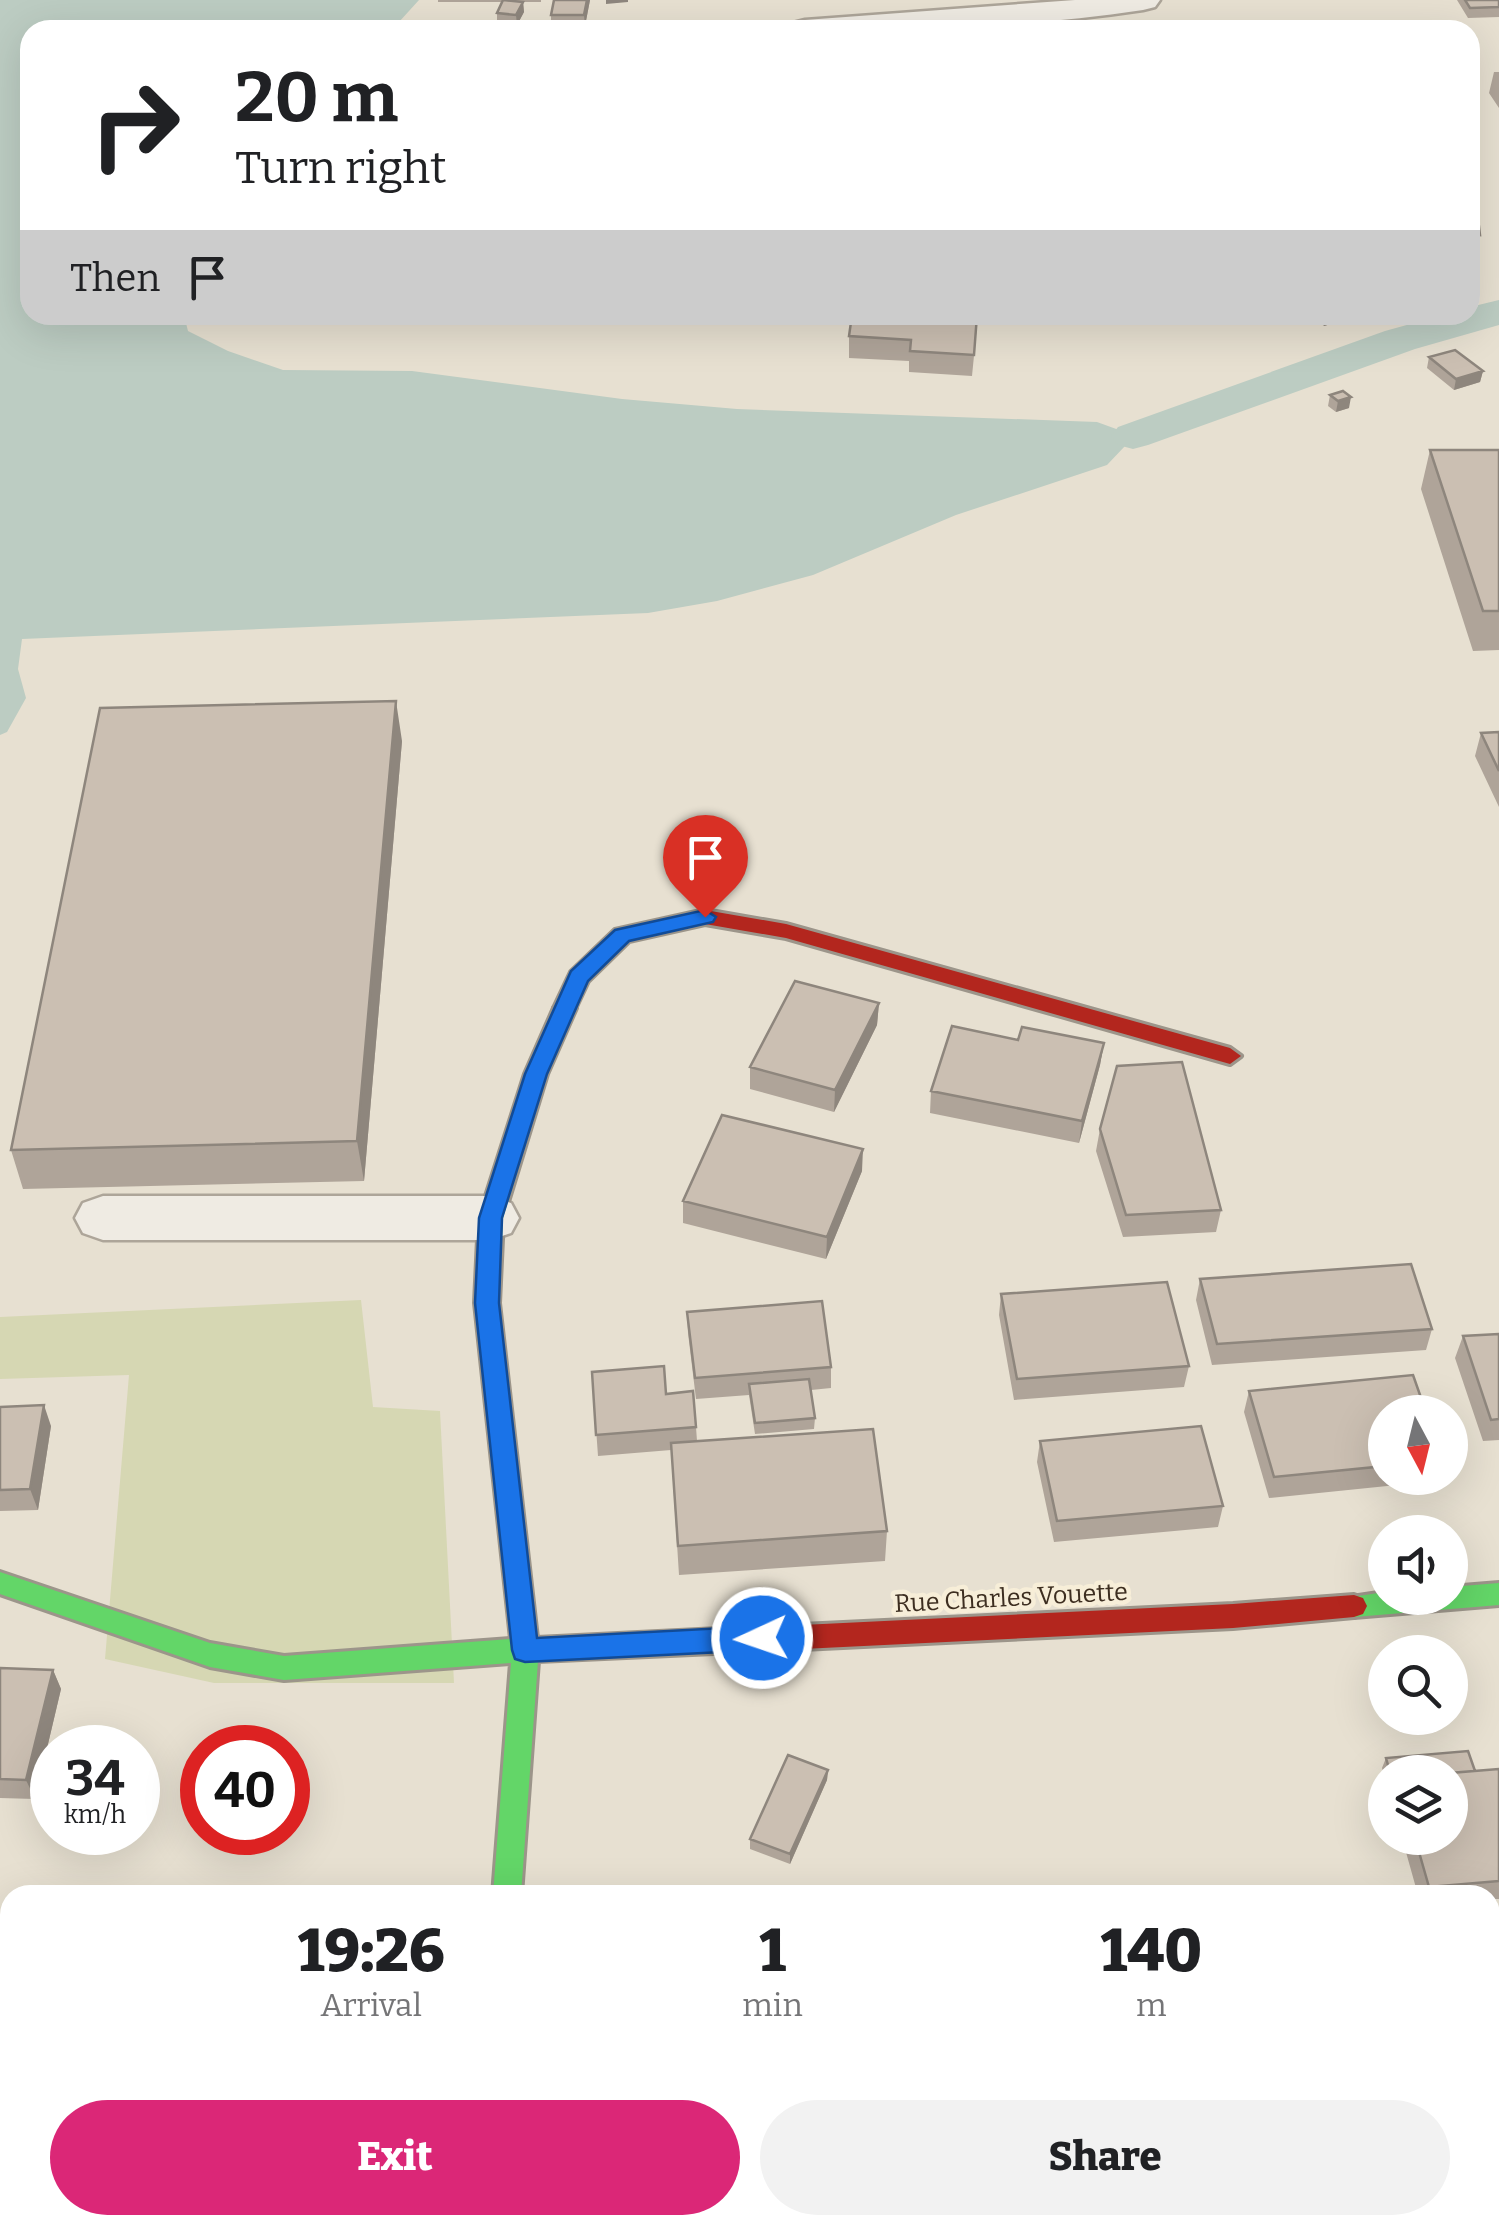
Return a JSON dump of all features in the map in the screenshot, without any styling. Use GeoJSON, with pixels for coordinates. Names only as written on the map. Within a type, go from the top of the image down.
{"type":"FeatureCollection","features":[{"type":"Feature","properties":{"kind":"street"},"geometry":{"type":"LineString","coordinates":[[944,20],[1056,12],[1143,0]]}},
{"type":"Feature","properties":{"kind":"street"},"geometry":{"type":"LineString","coordinates":[[507,1885],[525,1650],[487,1303],[490,1218],[536,1074],[578,977],[622,936],[705,917],[786,931],[1230,1056]]}},
{"type":"Feature","properties":{"kind":"street"},"geometry":{"type":"LineString","coordinates":[[103,1218],[490,1218]]}},
{"type":"Feature","properties":{"kind":"street","name":"Rue Charles Vouette"},"geometry":{"type":"LineString","coordinates":[[0,1584],[210,1656],[284,1668],[525,1650],[1233,1616],[1499,1594]]}},
{"type":"Feature","properties":{"kind":"green space"},"geometry":{"type":"Polygon","coordinates":[[[361,1300],[373,1407],[440,1411],[454,1683],[214,1683],[105,1659],[129,1375],[0,1379],[0,1317],[361,1300]]]}},
{"type":"Feature","properties":{"kind":"shaded area"},"geometry":{"type":"Polygon","coordinates":[[[0,0],[419,0],[401,20],[20,20],[20,325],[186,325],[188,331],[228,351],[283,370],[412,371],[622,399],[737,409],[1097,422],[1119,430],[1125,446],[1107,465],[956,515],[813,575],[717,601],[648,613],[22,639],[18,669],[26,698],[7,732],[0,735],[0,0]]]}},
{"type":"Feature","properties":{"kind":"building"},"geometry":{"type":"Polygon","coordinates":[[[503,0],[523,2],[516,15],[497,13],[503,0]]]}},
{"type":"Feature","properties":{"kind":"building"},"geometry":{"type":"Polygon","coordinates":[[[554,0],[587,0],[584,15],[551,15],[554,0]]]}},
{"type":"Feature","properties":{"kind":"building"},"geometry":{"type":"Polygon","coordinates":[[[1465,0],[1499,0],[1499,7],[1470,8],[1465,0]]]}},
{"type":"Feature","properties":{"kind":"building"},"geometry":{"type":"Polygon","coordinates":[[[851,325],[976,325],[974,355],[910,351],[911,340],[849,336],[851,325]]]}},
{"type":"Feature","properties":{"kind":"building"},"geometry":{"type":"Polygon","coordinates":[[[1455,350],[1483,371],[1456,379],[1429,357],[1455,350]]]}},
{"type":"Feature","properties":{"kind":"building"},"geometry":{"type":"Polygon","coordinates":[[[1343,391],[1351,397],[1338,401],[1330,395],[1343,391]]]}},
{"type":"Feature","properties":{"kind":"building"},"geometry":{"type":"Polygon","coordinates":[[[1430,450],[1499,450],[1499,611],[1483,611],[1430,450]]]}},
{"type":"Feature","properties":{"kind":"building"},"geometry":{"type":"Polygon","coordinates":[[[396,701],[357,1141],[11,1150],[100,708],[396,701]]]}},
{"type":"Feature","properties":{"kind":"building"},"geometry":{"type":"Polygon","coordinates":[[[1499,732],[1499,771],[1481,733],[1499,732]]]}},
{"type":"Feature","properties":{"kind":"building"},"geometry":{"type":"Polygon","coordinates":[[[795,981],[879,1003],[835,1090],[750,1067],[795,981]]]}},
{"type":"Feature","properties":{"kind":"building"},"geometry":{"type":"Polygon","coordinates":[[[952,1026],[1018,1040],[1022,1027],[1104,1043],[1082,1121],[931,1091],[952,1026]]]}},
{"type":"Feature","properties":{"kind":"building"},"geometry":{"type":"Polygon","coordinates":[[[1182,1062],[1221,1210],[1126,1215],[1100,1129],[1117,1066],[1182,1062]]]}},
{"type":"Feature","properties":{"kind":"building"},"geometry":{"type":"Polygon","coordinates":[[[722,1115],[863,1149],[827,1237],[683,1201],[722,1115]]]}},
{"type":"Feature","properties":{"kind":"building"},"geometry":{"type":"Polygon","coordinates":[[[1411,1264],[1432,1329],[1217,1344],[1200,1279],[1411,1264]]]}},
{"type":"Feature","properties":{"kind":"building"},"geometry":{"type":"Polygon","coordinates":[[[1167,1282],[1189,1366],[1017,1379],[1001,1294],[1167,1282]]]}},
{"type":"Feature","properties":{"kind":"building"},"geometry":{"type":"Polygon","coordinates":[[[822,1301],[831,1367],[695,1378],[687,1312],[822,1301]]]}},
{"type":"Feature","properties":{"kind":"building"},"geometry":{"type":"Polygon","coordinates":[[[1499,1334],[1499,1419],[1491,1420],[1463,1336],[1499,1334]]]}},
{"type":"Feature","properties":{"kind":"building"},"geometry":{"type":"Polygon","coordinates":[[[664,1366],[666,1394],[693,1391],[696,1427],[596,1435],[592,1372],[664,1366]]]}},
{"type":"Feature","properties":{"kind":"building"},"geometry":{"type":"Polygon","coordinates":[[[1413,1375],[1420,1395],[1368,1395],[1368,1468],[1274,1477],[1249,1391],[1413,1375]]]}},
{"type":"Feature","properties":{"kind":"building"},"geometry":{"type":"Polygon","coordinates":[[[809,1379],[815,1418],[755,1423],[749,1384],[809,1379]]]}},
{"type":"Feature","properties":{"kind":"building"},"geometry":{"type":"Polygon","coordinates":[[[44,1405],[30,1489],[0,1490],[0,1407],[44,1405]]]}},
{"type":"Feature","properties":{"kind":"building"},"geometry":{"type":"Polygon","coordinates":[[[1201,1426],[1223,1506],[1057,1521],[1040,1441],[1201,1426]]]}},
{"type":"Feature","properties":{"kind":"building"},"geometry":{"type":"Polygon","coordinates":[[[873,1429],[887,1531],[678,1546],[671,1443],[873,1429]]]}},
{"type":"Feature","properties":{"kind":"building"},"geometry":{"type":"Polygon","coordinates":[[[0,1668],[53,1670],[40,1725],[30,1725],[26,1780],[0,1779],[0,1668]]]}},
{"type":"Feature","properties":{"kind":"building"},"geometry":{"type":"Polygon","coordinates":[[[1468,1751],[1475,1771],[1468,1772],[1468,1755],[1421,1755],[1468,1751]]]}},
{"type":"Feature","properties":{"kind":"building"},"geometry":{"type":"Polygon","coordinates":[[[788,1755],[828,1770],[790,1854],[750,1839],[788,1755]]]}},
{"type":"Feature","properties":{"kind":"building"},"geometry":{"type":"Polygon","coordinates":[[[1499,1769],[1499,1881],[1428,1885],[1420,1855],[1468,1855],[1468,1772],[1499,1769]]]}},
{"type":"Feature","properties":{"kind":"waterway"},"geometry":{"type":"LineString","coordinates":[[1480,317],[1499,312]]}},
{"type":"Feature","properties":{"kind":"waterway"},"geometry":{"type":"LineString","coordinates":[[1133,436],[1400,340],[1453,325]]}},
{"type":"Feature","properties":{"kind":"traffic: fast"},"geometry":{"type":"LineString","coordinates":[[508,1885],[525,1650],[487,1303],[491,1218],[536,1074],[565,1008]]}},
{"type":"Feature","properties":{"kind":"traffic: fast"},"geometry":{"type":"LineString","coordinates":[[0,1583],[210,1655],[284,1668],[525,1650],[802,1637]]}},
{"type":"Feature","properties":{"kind":"traffic: fast"},"geometry":{"type":"LineString","coordinates":[[1354,1606],[1499,1594]]}},
{"type":"Feature","properties":{"kind":"traffic: jam"},"geometry":{"type":"LineString","coordinates":[[565,1008],[579,977],[622,935],[705,917],[786,931],[1230,1056]]}},
{"type":"Feature","properties":{"kind":"traffic: jam"},"geometry":{"type":"LineString","coordinates":[[802,1637],[1233,1616],[1354,1606]]}},
{"type":"Feature","properties":{"kind":"route"},"geometry":{"type":"LineString","coordinates":[[705,917],[622,936],[578,977],[536,1074],[490,1218],[487,1303],[525,1650],[762,1638]]}}]}
